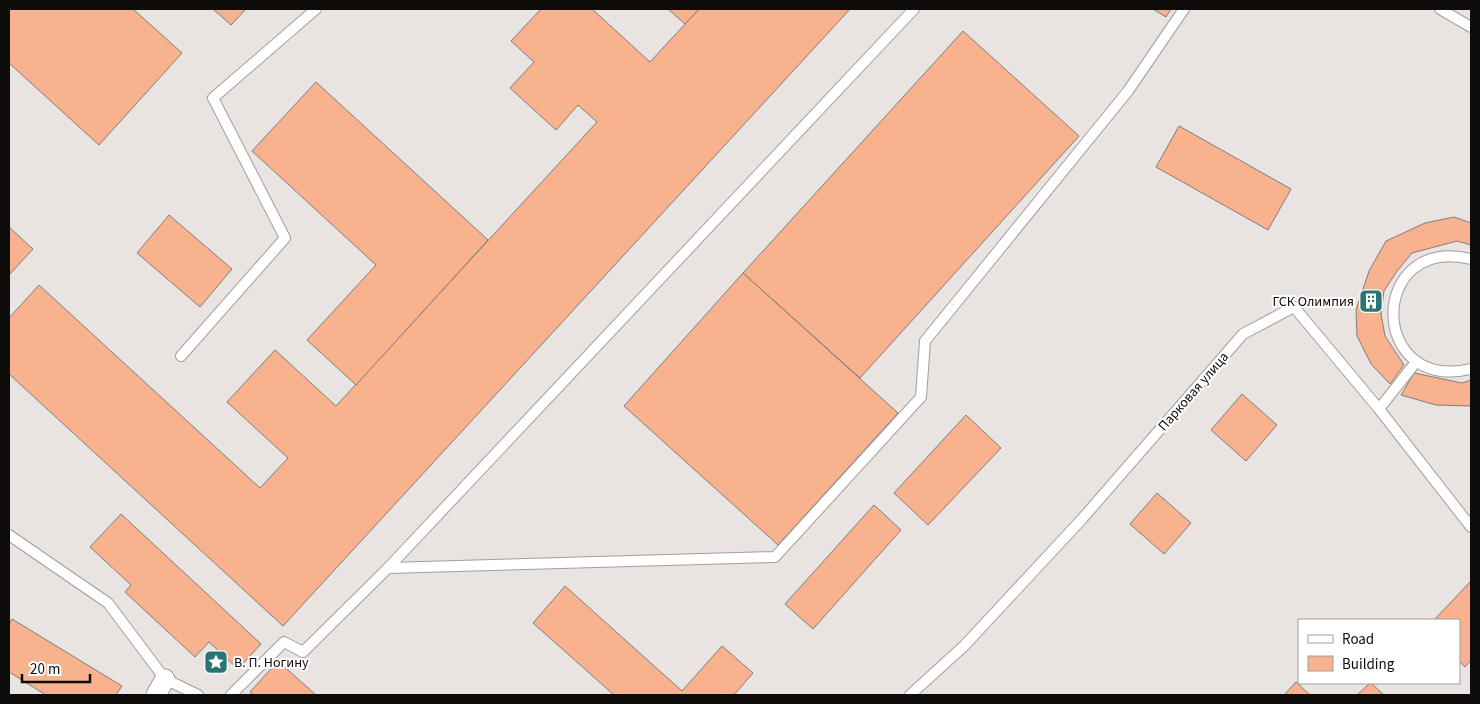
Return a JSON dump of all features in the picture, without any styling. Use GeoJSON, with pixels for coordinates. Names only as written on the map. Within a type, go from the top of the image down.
{"type":"FeatureCollection","features":[{"type":"Feature","properties":{"kind":"street"},"geometry":{"type":"LineString","coordinates":[[156,695],[165,679]]}},
{"type":"Feature","properties":{"kind":"lane"},"geometry":{"type":"LineString","coordinates":[[181,356],[285,238],[212,98],[316,9]]}},
{"type":"Feature","properties":{"kind":"lane"},"geometry":{"type":"LineString","coordinates":[[231,695],[284,642],[303,652],[388,568],[914,9]]}},
{"type":"Feature","properties":{"kind":"lane"},"geometry":{"type":"LineString","coordinates":[[388,568],[776,557],[920,397],[925,341],[1128,91],[1184,9]]}},
{"type":"Feature","properties":{"kind":"lane"},"geometry":{"type":"LineString","coordinates":[[1440,9],[1471,27]]}},
{"type":"Feature","properties":{"kind":"lane"},"geometry":{"type":"LineString","coordinates":[[1471,259],[1455,255],[1436,257],[1418,265],[1404,278],[1395,294],[1392,313],[1395,332],[1403,348],[1416,362],[1434,371],[1454,373],[1471,369]]}},
{"type":"Feature","properties":{"kind":"lane","name":"Парковая улица"},"geometry":{"type":"LineString","coordinates":[[910,695],[964,646],[1075,526],[1242,334],[1294,307],[1379,409],[1471,527]]}},
{"type":"Feature","properties":{"kind":"lane"},"geometry":{"type":"LineString","coordinates":[[1379,409],[1416,362]]}},
{"type":"Feature","properties":{"kind":"lane"},"geometry":{"type":"LineString","coordinates":[[9,535],[108,602],[165,679],[198,695]]}},
{"type":"Feature","properties":{"kind":"building"},"geometry":{"type":"Polygon","coordinates":[[[9,9],[133,9],[182,53],[99,145],[9,63],[9,9]]]}},
{"type":"Feature","properties":{"kind":"building"},"geometry":{"type":"Polygon","coordinates":[[[213,9],[246,9],[231,25],[213,9]]]}},
{"type":"Feature","properties":{"kind":"building"},"geometry":{"type":"Polygon","coordinates":[[[541,9],[592,9],[650,62],[699,9],[850,9],[283,626],[9,374],[9,318],[39,285],[260,488],[288,458],[227,402],[275,350],[336,406],[597,122],[578,105],[556,130],[510,88],[534,62],[511,41],[541,9]]]}},
{"type":"Feature","properties":{"kind":"building"},"geometry":{"type":"Polygon","coordinates":[[[668,9],[699,9],[685,24],[668,9]]]}},
{"type":"Feature","properties":{"kind":"building"},"geometry":{"type":"Polygon","coordinates":[[[1153,9],[1171,9],[1166,17],[1153,9]]]}},
{"type":"Feature","properties":{"kind":"building"},"geometry":{"type":"Polygon","coordinates":[[[963,31],[1079,136],[860,378],[743,273],[963,31]]]}},
{"type":"Feature","properties":{"kind":"building"},"geometry":{"type":"Polygon","coordinates":[[[316,82],[488,240],[356,385],[307,340],[376,265],[252,151],[316,82]]]}},
{"type":"Feature","properties":{"kind":"building"},"geometry":{"type":"Polygon","coordinates":[[[1179,126],[1291,189],[1268,230],[1156,167],[1179,126]]]}},
{"type":"Feature","properties":{"kind":"building"},"geometry":{"type":"Polygon","coordinates":[[[169,215],[232,269],[200,307],[137,253],[169,215]]]}},
{"type":"Feature","properties":{"kind":"building","name":"ГСК Олимпия"},"geometry":{"type":"Polygon","coordinates":[[[1454,217],[1471,223],[1471,245],[1457,241],[1412,253],[1384,291],[1381,314],[1385,336],[1404,365],[1390,384],[1371,364],[1357,336],[1356,310],[1369,271],[1386,241],[1425,223],[1454,217]]]}},
{"type":"Feature","properties":{"kind":"building"},"geometry":{"type":"Polygon","coordinates":[[[9,227],[33,249],[9,275],[9,227]]]}},
{"type":"Feature","properties":{"kind":"building"},"geometry":{"type":"Polygon","coordinates":[[[743,273],[898,413],[778,545],[624,406],[743,273]]]}},
{"type":"Feature","properties":{"kind":"building"},"geometry":{"type":"Polygon","coordinates":[[[1414,373],[1462,383],[1471,380],[1471,406],[1436,405],[1401,395],[1414,373]]]}},
{"type":"Feature","properties":{"kind":"building"},"geometry":{"type":"Polygon","coordinates":[[[1242,394],[1277,425],[1246,461],[1211,430],[1242,394]]]}},
{"type":"Feature","properties":{"kind":"building"},"geometry":{"type":"Polygon","coordinates":[[[966,415],[1001,448],[928,525],[894,493],[966,415]]]}},
{"type":"Feature","properties":{"kind":"building"},"geometry":{"type":"Polygon","coordinates":[[[1157,493],[1191,523],[1164,554],[1130,524],[1157,493]]]}},
{"type":"Feature","properties":{"kind":"building"},"geometry":{"type":"Polygon","coordinates":[[[874,505],[901,530],[813,629],[785,604],[874,505]]]}},
{"type":"Feature","properties":{"kind":"building"},"geometry":{"type":"Polygon","coordinates":[[[121,514],[261,644],[238,669],[209,642],[195,657],[125,592],[131,585],[90,547],[121,514]]]}},
{"type":"Feature","properties":{"kind":"building"},"geometry":{"type":"Polygon","coordinates":[[[1471,581],[1471,660],[1465,667],[1460,662],[1460,619],[1435,619],[1471,581]]]}},
{"type":"Feature","properties":{"kind":"building"},"geometry":{"type":"Polygon","coordinates":[[[565,586],[682,691],[722,646],[753,673],[734,695],[614,695],[533,623],[565,586]]]}},
{"type":"Feature","properties":{"kind":"building"},"geometry":{"type":"Polygon","coordinates":[[[12,619],[122,686],[116,695],[46,695],[9,672],[9,625],[12,619]]]}},
{"type":"Feature","properties":{"kind":"building"},"geometry":{"type":"Polygon","coordinates":[[[278,661],[316,695],[254,695],[250,692],[278,661]]]}},
{"type":"Feature","properties":{"kind":"building"},"geometry":{"type":"Polygon","coordinates":[[[1296,682],[1310,695],[1284,695],[1296,682]]]}},
{"type":"Feature","properties":{"kind":"building"},"geometry":{"type":"Polygon","coordinates":[[[1369,684],[1372,684],[1384,695],[1357,695],[1369,684]]]}},
{"type":"Feature","properties":{"kind":"place","name":"ГСК Олимпия"},"geometry":{"type":"Point","coordinates":[1371,301]}},
{"type":"Feature","properties":{"kind":"place","name":"В. П. Ногину"},"geometry":{"type":"Point","coordinates":[216,662]}}]}
